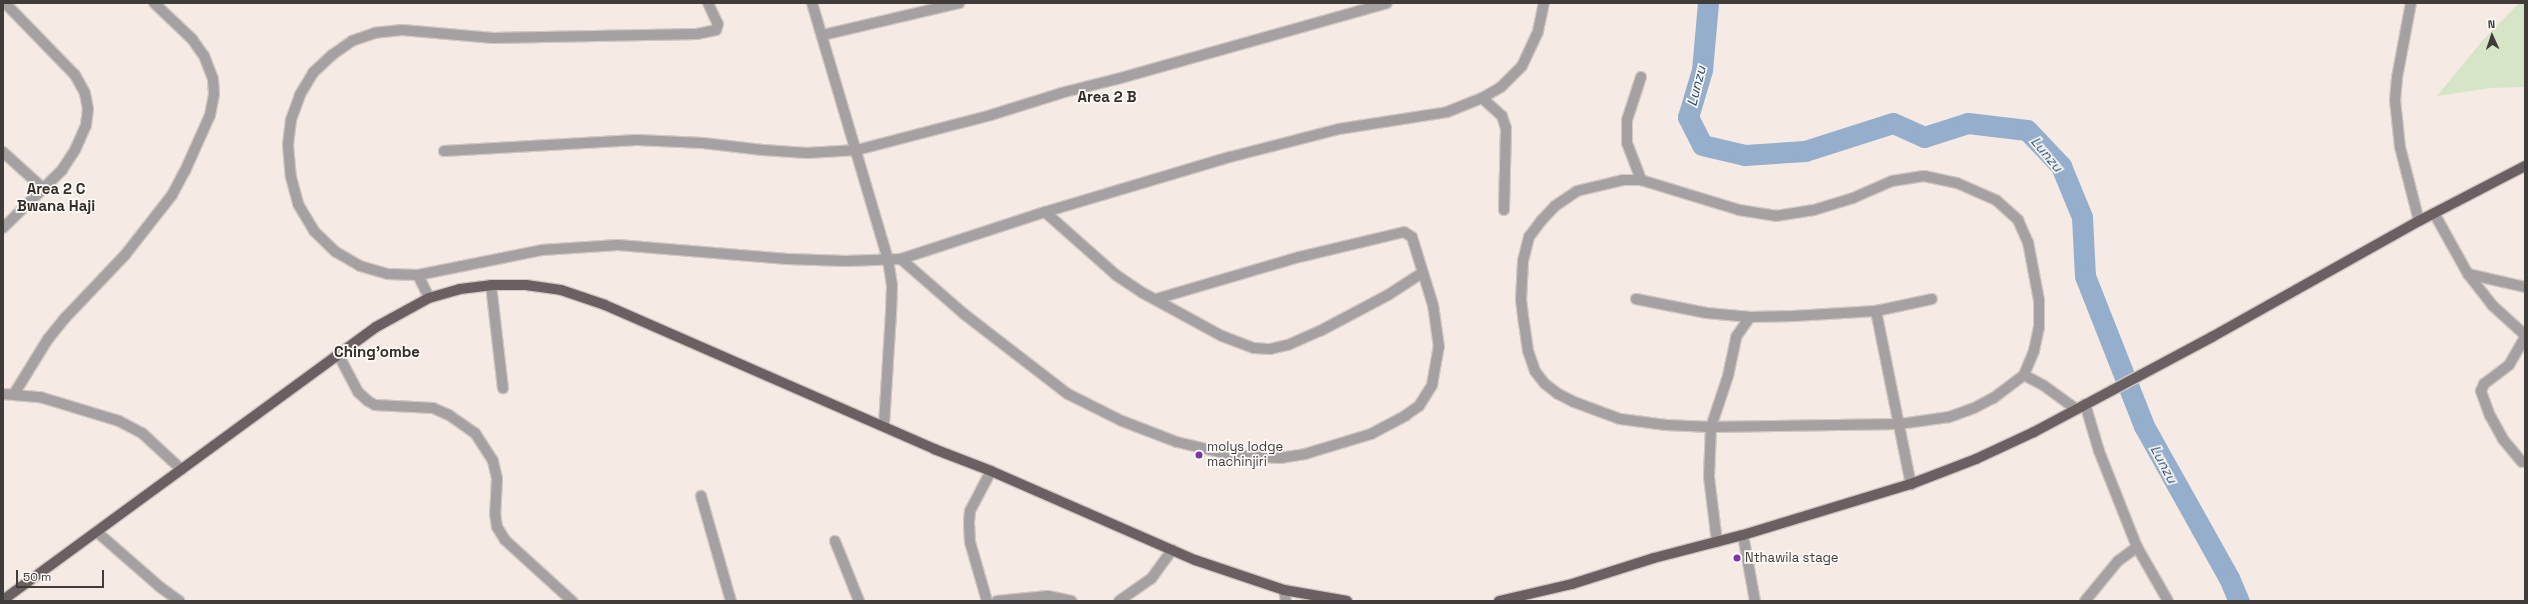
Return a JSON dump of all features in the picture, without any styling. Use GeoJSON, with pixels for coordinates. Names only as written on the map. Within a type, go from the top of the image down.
{"type":"FeatureCollection","features":[{"type":"Feature","properties":{"kind":"main road"},"geometry":{"type":"LineString","coordinates":[[1498,601],[1572,584],[1654,558],[1744,535],[1911,484],[1984,456],[2219,333],[2419,220],[2525,166]]}},
{"type":"Feature","properties":{"kind":"main road"},"geometry":{"type":"LineString","coordinates":[[3,600],[376,327],[429,298],[460,289],[491,285],[526,285],[561,290],[605,304],[934,449],[991,471],[1172,550],[1240,576],[1284,590],[1347,601]]}},
{"type":"Feature","properties":{"kind":"street"},"geometry":{"type":"LineString","coordinates":[[3,228],[44,189],[75,150],[86,125],[88,109],[85,93],[74,75],[5,3]]}},
{"type":"Feature","properties":{"kind":"street"},"geometry":{"type":"LineString","coordinates":[[14,394],[32,361],[52,333],[125,255],[172,195],[186,171],[210,115],[214,94],[213,79],[204,56],[192,39],[154,3]]}},
{"type":"Feature","properties":{"kind":"street"},"geometry":{"type":"LineString","coordinates":[[708,3],[718,24],[716,30],[711,32],[494,38],[402,30],[374,33],[352,41],[332,55],[313,73],[300,95],[290,120],[288,145],[290,177],[298,204],[314,231],[336,252],[360,266],[388,274],[418,275],[542,250],[618,245],[787,260],[901,259],[1045,212],[1260,149],[1339,129],[1446,112],[1482,98],[1501,87],[1522,66],[1538,30],[1544,3]]}},
{"type":"Feature","properties":{"kind":"street"},"geometry":{"type":"LineString","coordinates":[[812,3],[823,35],[888,260],[892,286],[884,426]]}},
{"type":"Feature","properties":{"kind":"street"},"geometry":{"type":"LineString","coordinates":[[823,35],[959,3]]}},
{"type":"Feature","properties":{"kind":"street"},"geometry":{"type":"LineString","coordinates":[[444,151],[637,140],[688,142],[807,153],[857,150],[990,115],[1061,92],[1117,79],[1386,3]]}},
{"type":"Feature","properties":{"kind":"street"},"geometry":{"type":"LineString","coordinates":[[2411,3],[2396,78],[2395,100],[2400,147],[2419,220]]}},
{"type":"Feature","properties":{"kind":"street"},"geometry":{"type":"LineString","coordinates":[[1641,77],[1627,120],[1627,143],[1641,180]]}},
{"type":"Feature","properties":{"kind":"street"},"geometry":{"type":"LineString","coordinates":[[1482,98],[1502,116],[1506,128],[1504,210]]}},
{"type":"Feature","properties":{"kind":"street"},"geometry":{"type":"LineString","coordinates":[[3,152],[44,189]]}},
{"type":"Feature","properties":{"kind":"street"},"geometry":{"type":"LineString","coordinates":[[1924,176],[1957,183],[1996,200],[2018,220],[2028,242],[2039,300],[2039,327],[2034,351],[2024,376],[1993,398],[1974,408],[1949,417],[1900,424],[1711,427],[1620,419],[1574,402],[1558,394],[1545,384],[1535,371],[1528,351],[1521,300],[1523,261],[1529,237],[1555,206],[1578,191],[1623,180],[1641,180],[1739,210],[1776,216],[1814,210],[1853,198],[1892,181],[1924,176]]}},
{"type":"Feature","properties":{"kind":"street"},"geometry":{"type":"LineString","coordinates":[[1045,212],[1116,275],[1222,336],[1254,348],[1270,349],[1288,345],[1320,331],[1388,295],[1422,273]]}},
{"type":"Feature","properties":{"kind":"street"},"geometry":{"type":"LineString","coordinates":[[2434,213],[2468,274],[2492,305],[2525,336],[2509,365],[2484,384],[2481,391],[2490,416],[2503,439],[2522,462]]}},
{"type":"Feature","properties":{"kind":"street"},"geometry":{"type":"LineString","coordinates":[[901,259],[964,314],[1068,394],[1122,421],[1177,442],[1232,455],[1280,458],[1326,449],[1371,434],[1419,406],[1432,385],[1439,347],[1433,305],[1412,237],[1404,232],[1314,253],[1156,299]]}},
{"type":"Feature","properties":{"kind":"street"},"geometry":{"type":"LineString","coordinates":[[2468,274],[2525,287]]}},
{"type":"Feature","properties":{"kind":"street"},"geometry":{"type":"LineString","coordinates":[[418,275],[429,298]]}},
{"type":"Feature","properties":{"kind":"street"},"geometry":{"type":"LineString","coordinates":[[491,285],[503,388]]}},
{"type":"Feature","properties":{"kind":"street"},"geometry":{"type":"LineString","coordinates":[[1636,299],[1707,313],[1750,317],[1794,316],[1876,310],[1932,299]]}},
{"type":"Feature","properties":{"kind":"street"},"geometry":{"type":"LineString","coordinates":[[1876,310],[1911,484]]}},
{"type":"Feature","properties":{"kind":"street"},"geometry":{"type":"LineString","coordinates":[[1717,542],[1709,476],[1711,427],[1728,376],[1736,337],[1750,317]]}},
{"type":"Feature","properties":{"kind":"street"},"geometry":{"type":"LineString","coordinates":[[338,354],[358,392],[368,401],[375,405],[433,408],[449,415],[475,434],[493,461],[497,479],[495,513],[497,527],[505,540],[572,601]]}},
{"type":"Feature","properties":{"kind":"street"},"geometry":{"type":"LineString","coordinates":[[2024,376],[2044,385],[2080,406],[2137,547],[2168,601]]}},
{"type":"Feature","properties":{"kind":"street"},"geometry":{"type":"LineString","coordinates":[[3,394],[14,394],[67,404],[119,421],[142,433],[182,470]]}},
{"type":"Feature","properties":{"kind":"street"},"geometry":{"type":"LineString","coordinates":[[987,601],[970,542],[969,522],[970,511],[991,471]]}},
{"type":"Feature","properties":{"kind":"street"},"geometry":{"type":"LineString","coordinates":[[702,496],[731,601]]}},
{"type":"Feature","properties":{"kind":"street"},"geometry":{"type":"LineString","coordinates":[[97,532],[178,601]]}},
{"type":"Feature","properties":{"kind":"street"},"geometry":{"type":"LineString","coordinates":[[1744,535],[1755,601]]}},
{"type":"Feature","properties":{"kind":"street"},"geometry":{"type":"LineString","coordinates":[[835,541],[859,601]]}},
{"type":"Feature","properties":{"kind":"street"},"geometry":{"type":"LineString","coordinates":[[2085,601],[2118,561],[2137,547]]}},
{"type":"Feature","properties":{"kind":"street"},"geometry":{"type":"LineString","coordinates":[[1119,601],[1151,580],[1172,550]]}},
{"type":"Feature","properties":{"kind":"street"},"geometry":{"type":"LineString","coordinates":[[1284,590],[1286,601]]}},
{"type":"Feature","properties":{"kind":"street"},"geometry":{"type":"LineString","coordinates":[[997,601],[1042,596],[1060,597],[1071,601]]}},
{"type":"Feature","properties":{"kind":"green space"},"geometry":{"type":"Polygon","coordinates":[[[2519,3],[2525,3],[2525,87],[2491,88],[2437,96],[2483,40],[2519,3]]]}},
{"type":"Feature","properties":{"kind":"waterway","name":"Lunzu"},"geometry":{"type":"LineString","coordinates":[[1708,3],[1702,70],[1688,117],[1702,145],[1745,155],[1805,151],[1893,123],[1924,137],[1968,123],[2027,130],[2061,166],[2082,217],[2085,276],[2144,426],[2229,578],[2239,601]]}},
{"type":"Feature","properties":{"kind":"place","name":"molys lodge machinjiri"},"geometry":{"type":"Point","coordinates":[1199,455]}},
{"type":"Feature","properties":{"kind":"place","name":"Nthawila stage"},"geometry":{"type":"Point","coordinates":[1737,558]}},
{"type":"Feature","properties":{"kind":"district","name":"Area 2 B"},"geometry":{"type":"Point","coordinates":[1107,97]}},
{"type":"Feature","properties":{"kind":"district","name":"Area 2 C Bwana Haji"},"geometry":{"type":"Point","coordinates":[56,196]}},
{"type":"Feature","properties":{"kind":"district","name":"Ching'ombe"},"geometry":{"type":"Point","coordinates":[377,352]}}]}
